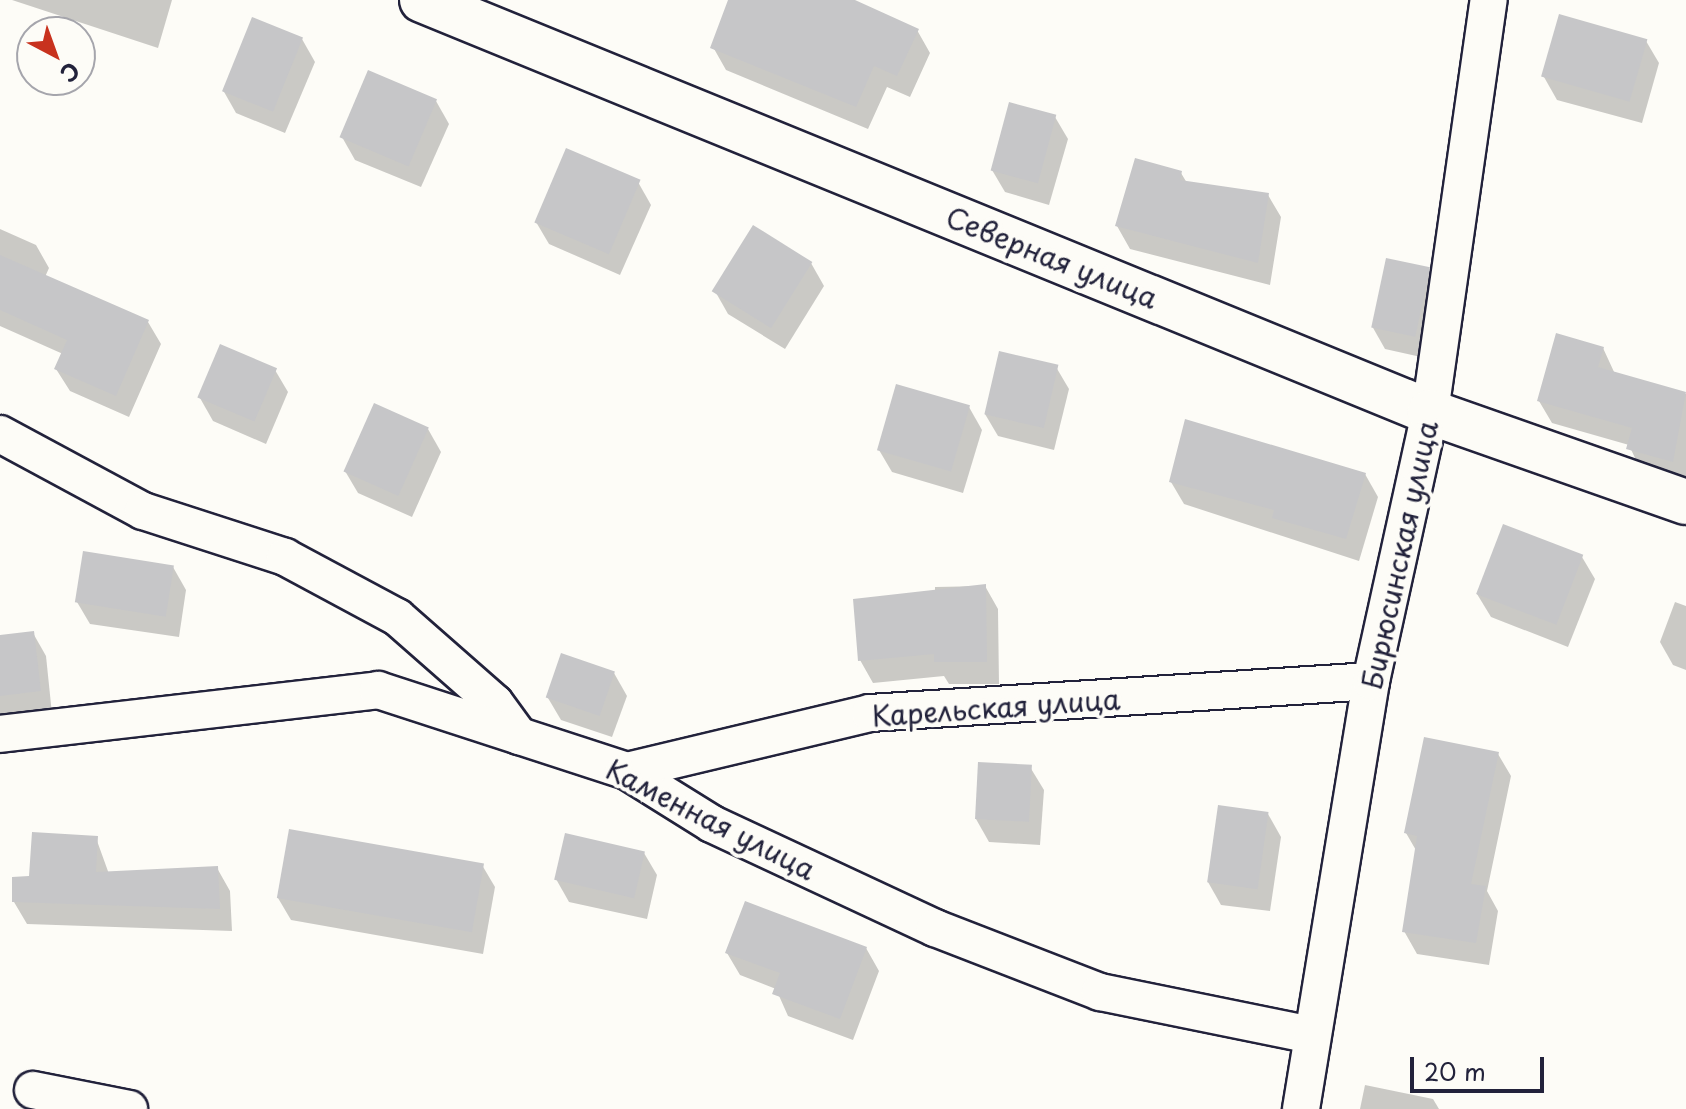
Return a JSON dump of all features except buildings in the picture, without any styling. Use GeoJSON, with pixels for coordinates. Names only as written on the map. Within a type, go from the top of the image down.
{"type":"FeatureCollection","features":[{"type":"Feature","properties":{"kind":"main road","name":"Северная улица"},"geometry":{"type":"LineString","coordinates":[[422,0],[1430,412],[1686,502]]}},
{"type":"Feature","properties":{"kind":"street","name":"Бирюсинская улица"},"geometry":{"type":"LineString","coordinates":[[1301,1109],[1371,681],[1430,412],[1489,0]]}},
{"type":"Feature","properties":{"kind":"street"},"geometry":{"type":"LineString","coordinates":[[0,434],[143,511],[285,557],[397,617],[495,703],[519,736]]}},
{"type":"Feature","properties":{"kind":"street","name":"Карельская улица"},"geometry":{"type":"LineString","coordinates":[[627,771],[870,713],[1371,681]]}},
{"type":"Feature","properties":{"kind":"street","name":"Каменная улица"},"geometry":{"type":"LineString","coordinates":[[0,734],[378,690],[627,771],[726,830],[935,928],[1100,992],[1312,1035]]}},
{"type":"Feature","properties":{"kind":"street"},"geometry":{"type":"LineString","coordinates":[[33,1090],[129,1109]]}}]}
